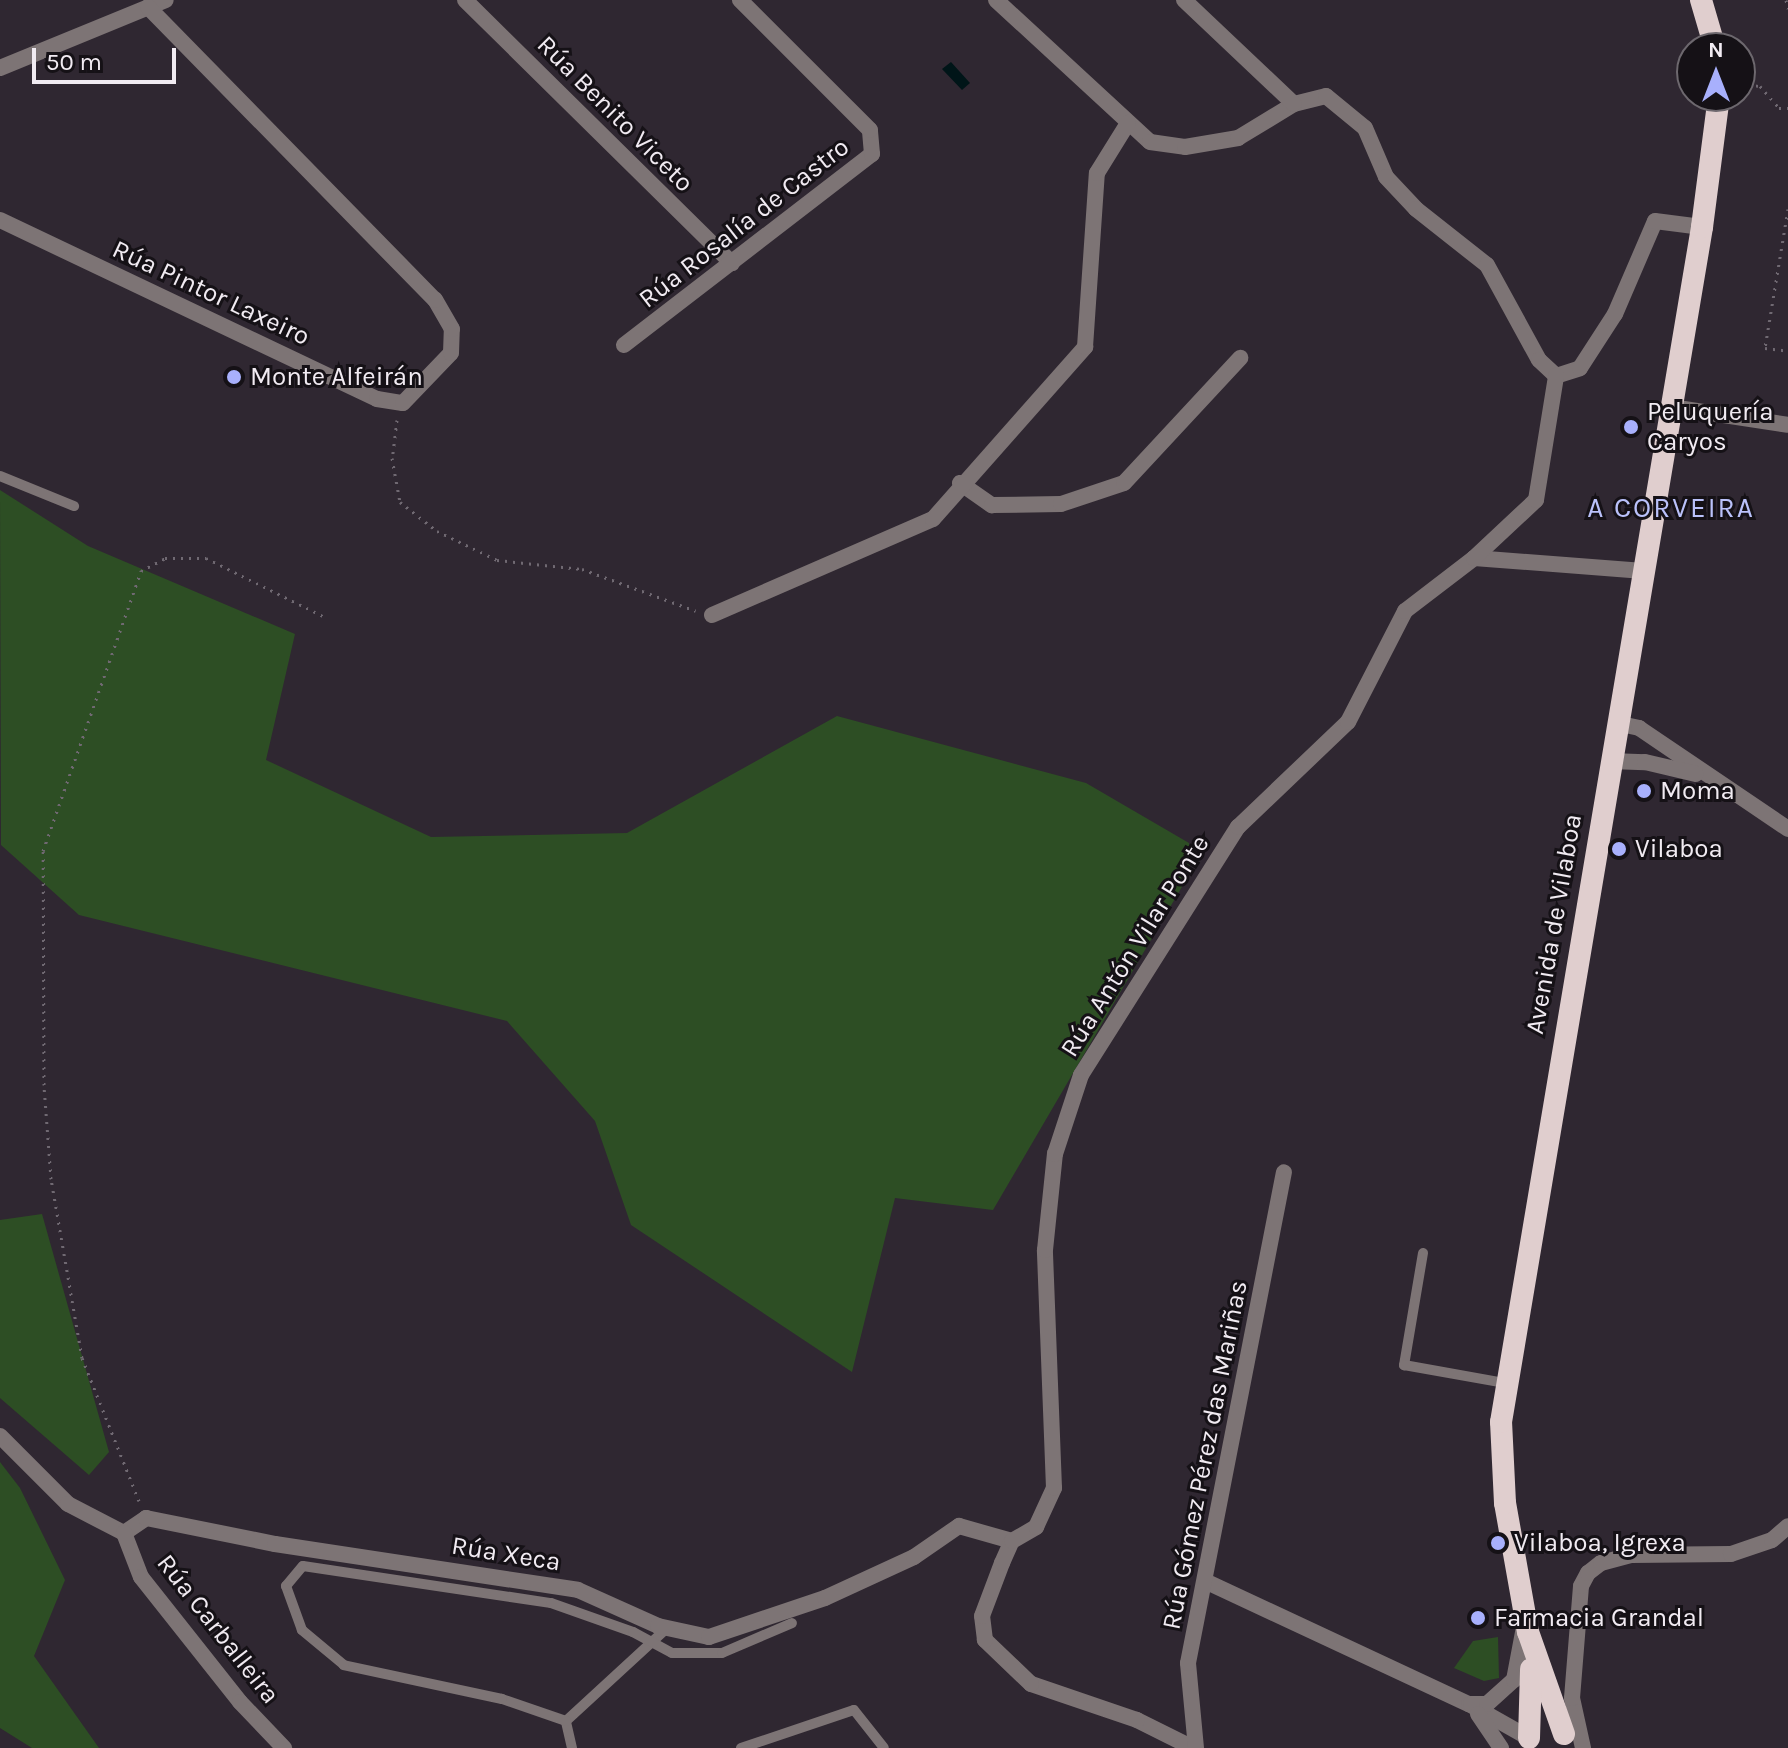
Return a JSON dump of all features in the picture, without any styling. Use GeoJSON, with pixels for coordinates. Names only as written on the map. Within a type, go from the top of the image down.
{"type":"FeatureCollection","features":[{"type":"Feature","properties":{"kind":"highway"},"geometry":{"type":"LineString","coordinates":[[1701,0],[1710,32]]}},
{"type":"Feature","properties":{"kind":"highway","name":"Avenida de Vilaboa"},"geometry":{"type":"LineString","coordinates":[[1523,1743],[1527,1626],[1501,1463],[1505,1383],[1702,227],[1717,112]]}},
{"type":"Feature","properties":{"kind":"highway","name":"Avenida de Vilaboa"},"geometry":{"type":"LineString","coordinates":[[1527,1626],[1577,1743]]}},
{"type":"Feature","properties":{"kind":"highway"},"geometry":{"type":"LineString","coordinates":[[1523,1743],[1577,1743]]}},
{"type":"Feature","properties":{"kind":"street"},"geometry":{"type":"LineString","coordinates":[[0,68],[166,0]]}},
{"type":"Feature","properties":{"kind":"street","name":"Rúa Benito Viceto"},"geometry":{"type":"LineString","coordinates":[[465,0],[732,263]]}},
{"type":"Feature","properties":{"kind":"street","name":"Rúa Rosalía de Castro"},"geometry":{"type":"LineString","coordinates":[[624,345],[865,163],[875,142],[870,130],[740,0]]}},
{"type":"Feature","properties":{"kind":"street"},"geometry":{"type":"LineString","coordinates":[[996,0],[1150,142],[1185,147],[1238,138],[1294,104],[1326,96],[1365,128],[1386,177],[1416,209],[1487,265],[1539,360],[1556,376],[1580,368],[1615,314],[1655,221],[1702,227]]}},
{"type":"Feature","properties":{"kind":"street"},"geometry":{"type":"LineString","coordinates":[[1184,0],[1294,104]]}},
{"type":"Feature","properties":{"kind":"street"},"geometry":{"type":"LineString","coordinates":[[148,7],[435,300],[452,329],[451,353],[403,403]]}},
{"type":"Feature","properties":{"kind":"street"},"geometry":{"type":"LineString","coordinates":[[712,615],[933,519],[960,483],[1085,347],[1097,173],[1128,123]]}},
{"type":"Feature","properties":{"kind":"street","name":"Rúa Pintor Laxeiro"},"geometry":{"type":"LineString","coordinates":[[0,220],[377,399],[403,403]]}},
{"type":"Feature","properties":{"kind":"street"},"geometry":{"type":"LineString","coordinates":[[960,483],[992,505],[1061,504],[1124,483],[1240,358]]}},
{"type":"Feature","properties":{"kind":"street","name":"Rúa Antón Vilar Ponte"},"geometry":{"type":"LineString","coordinates":[[1194,1748],[1137,1720],[1031,1684],[985,1640],[987,1598],[1012,1541],[1036,1527],[1054,1488],[1045,1250],[1055,1154],[1081,1075],[1238,827],[1348,722],[1405,611],[1474,558],[1536,500],[1556,376]]}},
{"type":"Feature","properties":{"kind":"street"},"geometry":{"type":"LineString","coordinates":[[1671,407],[1788,425]]}},
{"type":"Feature","properties":{"kind":"street"},"geometry":{"type":"LineString","coordinates":[[1474,558],[1644,571]]}},
{"type":"Feature","properties":{"kind":"street"},"geometry":{"type":"LineString","coordinates":[[1616,723],[1655,739],[1788,829]]}},
{"type":"Feature","properties":{"kind":"street"},"geometry":{"type":"LineString","coordinates":[[1645,762],[1659,750],[1655,739]]}},
{"type":"Feature","properties":{"kind":"street"},"geometry":{"type":"LineString","coordinates":[[1610,761],[1645,762],[1720,783]]}},
{"type":"Feature","properties":{"kind":"street","name":"Rúa Gómez Pérez das Mariñas"},"geometry":{"type":"LineString","coordinates":[[1194,1748],[1188,1663],[1207,1582],[1284,1172]]}},
{"type":"Feature","properties":{"kind":"street"},"geometry":{"type":"LineString","coordinates":[[0,1436],[68,1504],[124,1533],[146,1518]]}},
{"type":"Feature","properties":{"kind":"street","name":"Rúa Xeca"},"geometry":{"type":"LineString","coordinates":[[146,1518],[275,1544],[578,1590],[667,1628],[709,1637],[825,1598],[914,1557],[959,1526],[1012,1541]]}},
{"type":"Feature","properties":{"kind":"street"},"geometry":{"type":"LineString","coordinates":[[1577,1743],[1572,1698],[1579,1596],[1588,1573],[1601,1563],[1631,1555],[1731,1554],[1772,1540],[1788,1526]]}},
{"type":"Feature","properties":{"kind":"street","name":"Rúa Carballeira"},"geometry":{"type":"LineString","coordinates":[[124,1533],[141,1577],[240,1702],[284,1748]]}},
{"type":"Feature","properties":{"kind":"street"},"geometry":{"type":"LineString","coordinates":[[1207,1582],[1469,1704],[1523,1743]]}},
{"type":"Feature","properties":{"kind":"street"},"geometry":{"type":"LineString","coordinates":[[1469,1704],[1487,1704],[1514,1680],[1527,1626]]}},
{"type":"Feature","properties":{"kind":"street"},"geometry":{"type":"LineString","coordinates":[[1469,1704],[1501,1748]]}},
{"type":"Feature","properties":{"kind":"lane"},"geometry":{"type":"LineString","coordinates":[[0,476],[74,506]]}},
{"type":"Feature","properties":{"kind":"lane"},"geometry":{"type":"LineString","coordinates":[[1423,1253],[1404,1365],[1505,1383]]}},
{"type":"Feature","properties":{"kind":"lane"},"geometry":{"type":"LineString","coordinates":[[566,1721],[502,1699],[344,1665],[302,1630],[286,1586],[303,1566],[378,1574],[461,1593],[551,1603],[633,1632],[652,1646],[672,1653],[722,1653],[792,1623]]}},
{"type":"Feature","properties":{"kind":"lane"},"geometry":{"type":"LineString","coordinates":[[566,1721],[652,1646],[667,1628]]}},
{"type":"Feature","properties":{"kind":"lane"},"geometry":{"type":"LineString","coordinates":[[741,1748],[854,1710],[884,1748]]}},
{"type":"Feature","properties":{"kind":"lane"},"geometry":{"type":"LineString","coordinates":[[566,1721],[572,1748]]}},
{"type":"Feature","properties":{"kind":"path"},"geometry":{"type":"LineString","coordinates":[[1786,0],[1788,9]]}},
{"type":"Feature","properties":{"kind":"path"},"geometry":{"type":"LineString","coordinates":[[1756,85],[1779,108],[1788,108]]}},
{"type":"Feature","properties":{"kind":"path"},"geometry":{"type":"LineString","coordinates":[[1788,209],[1786,239],[1765,348],[1788,351]]}},
{"type":"Feature","properties":{"kind":"path"},"geometry":{"type":"LineString","coordinates":[[403,403],[392,458],[400,502],[437,531],[497,560],[582,569],[668,605],[712,615]]}},
{"type":"Feature","properties":{"kind":"path"},"geometry":{"type":"LineString","coordinates":[[146,1518],[82,1358],[51,1179],[44,1085],[43,851],[141,571],[165,558],[206,558],[323,616]]}},
{"type":"Feature","properties":{"kind":"green space"},"geometry":{"type":"Polygon","coordinates":[[[0,490],[88,546],[295,634],[266,760],[431,837],[627,833],[837,716],[1086,783],[1189,843],[1190,873],[993,1210],[895,1198],[852,1372],[631,1225],[595,1121],[507,1021],[79,915],[1,845],[0,490]]]}},
{"type":"Feature","properties":{"kind":"green space"},"geometry":{"type":"Polygon","coordinates":[[[42,1214],[109,1452],[89,1475],[0,1398],[0,1220],[42,1214]]]}},
{"type":"Feature","properties":{"kind":"green space"},"geometry":{"type":"Polygon","coordinates":[[[0,1462],[20,1488],[65,1580],[34,1656],[99,1748],[32,1748],[0,1728],[0,1462]]]}},
{"type":"Feature","properties":{"kind":"green space"},"geometry":{"type":"Polygon","coordinates":[[[1498,1637],[1499,1678],[1484,1681],[1454,1668],[1473,1641],[1498,1637]]]}},
{"type":"Feature","properties":{"kind":"shaded area"},"geometry":{"type":"Polygon","coordinates":[[[951,62],[970,83],[962,90],[942,69],[951,62]]]}},
{"type":"Feature","properties":{"kind":"place","name":"Monte Alfeirán"},"geometry":{"type":"Point","coordinates":[234,377]}},
{"type":"Feature","properties":{"kind":"place","name":"Peluquería Caryos"},"geometry":{"type":"Point","coordinates":[1631,427]}},
{"type":"Feature","properties":{"kind":"place","name":"Moma"},"geometry":{"type":"Point","coordinates":[1644,791]}},
{"type":"Feature","properties":{"kind":"place","name":"Vilaboa"},"geometry":{"type":"Point","coordinates":[1619,849]}},
{"type":"Feature","properties":{"kind":"place","name":"Vilaboa, Igrexa"},"geometry":{"type":"Point","coordinates":[1498,1543]}},
{"type":"Feature","properties":{"kind":"place","name":"Farmacia Grandal"},"geometry":{"type":"Point","coordinates":[1478,1618]}},
{"type":"Feature","properties":{"kind":"district","name":"A CORVEIRA"},"geometry":{"type":"Point","coordinates":[1671,508]}}]}
